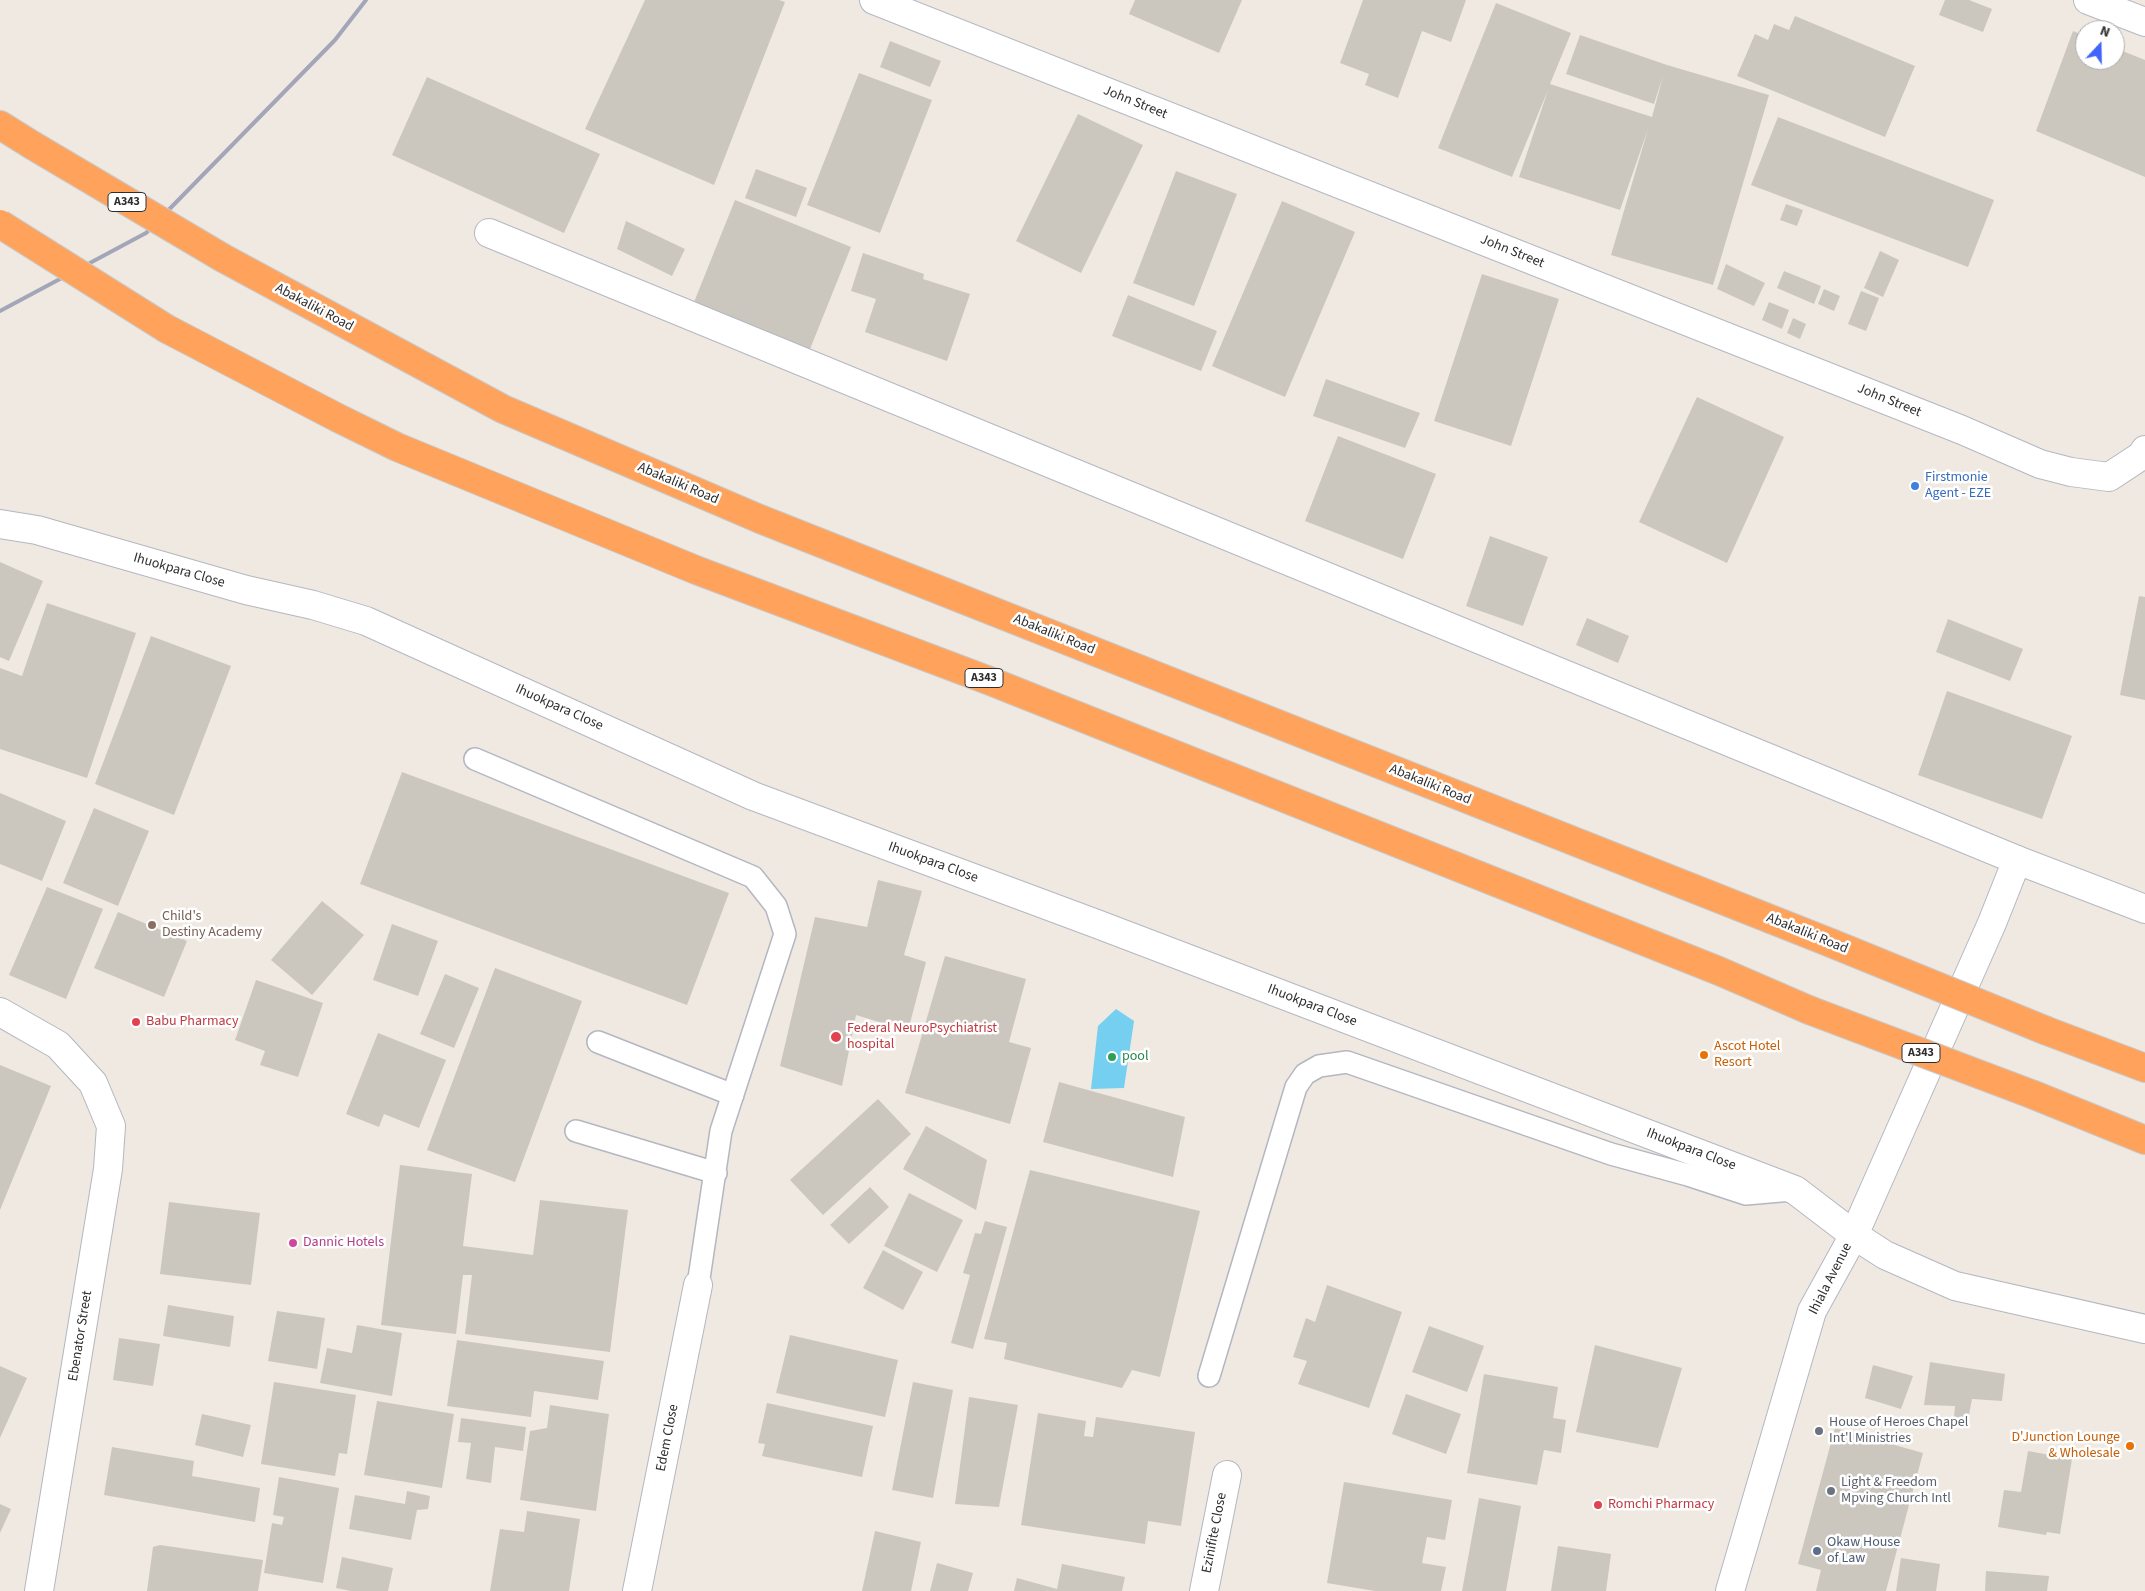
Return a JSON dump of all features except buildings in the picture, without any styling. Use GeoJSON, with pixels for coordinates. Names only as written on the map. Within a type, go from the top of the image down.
{"type":"FeatureCollection","features":[{"type":"Feature","properties":{"kind":"highway","name":"Abakaliki Road"},"geometry":{"type":"LineString","coordinates":[[0,125],[223,258],[502,409],[723,503],[2047,1031],[2145,1068]]}},
{"type":"Feature","properties":{"kind":"highway","name":"A343"},"geometry":{"type":"LineString","coordinates":[[0,224],[167,329],[338,418],[397,446],[696,570],[990,680],[1719,971],[1809,1010],[2145,1140]]}},
{"type":"Feature","properties":{"kind":"street","name":"John Street"},"geometry":{"type":"LineString","coordinates":[[874,0],[1952,426],[2040,464],[2071,472],[2109,477],[2142,456],[2145,450]]}},
{"type":"Feature","properties":{"kind":"street"},"geometry":{"type":"LineString","coordinates":[[2088,0],[2145,22]]}},
{"type":"Feature","properties":{"kind":"street"},"geometry":{"type":"LineString","coordinates":[[489,233],[2017,860],[2145,909]]}},
{"type":"Feature","properties":{"kind":"street","name":"Ihuokpara Close"},"geometry":{"type":"LineString","coordinates":[[0,524],[37,530],[246,590],[313,605],[366,621],[753,796],[1107,927],[1795,1190],[1854,1235]]}},
{"type":"Feature","properties":{"kind":"street"},"geometry":{"type":"LineString","coordinates":[[1854,1235],[1992,923],[2017,860]]}},
{"type":"Feature","properties":{"kind":"street","name":"Ebenator Street"},"geometry":{"type":"LineString","coordinates":[[0,1012],[58,1045],[93,1083],[111,1126],[108,1169],[39,1591]]}},
{"type":"Feature","properties":{"kind":"street","name":"Ihiala Avenue"},"geometry":{"type":"LineString","coordinates":[[1730,1591],[1812,1311],[1854,1235],[1885,1255],[1955,1286],[2145,1329]]}},
{"type":"Feature","properties":{"kind":"street","name":"Edem Close"},"geometry":{"type":"LineString","coordinates":[[637,1591],[698,1285]]}},
{"type":"Feature","properties":{"kind":"street","name":"Ezinifite Close"},"geometry":{"type":"LineString","coordinates":[[1204,1591],[1227,1475]]}},
{"type":"Feature","properties":{"kind":"lane"},"geometry":{"type":"LineString","coordinates":[[475,759],[753,877],[776,906],[785,934],[721,1131],[698,1285]]}},
{"type":"Feature","properties":{"kind":"lane"},"geometry":{"type":"LineString","coordinates":[[598,1042],[733,1095]]}},
{"type":"Feature","properties":{"kind":"lane"},"geometry":{"type":"LineString","coordinates":[[1208,1376],[1296,1087],[1305,1074],[1319,1066],[1347,1062],[1611,1154],[1688,1175],[1746,1194],[1795,1190]]}},
{"type":"Feature","properties":{"kind":"lane"},"geometry":{"type":"LineString","coordinates":[[576,1131],[716,1172]]}},
{"type":"Feature","properties":{"kind":"water","name":"pool"},"geometry":{"type":"Polygon","coordinates":[[[1116,1009],[1134,1021],[1124,1088],[1091,1089],[1098,1026],[1116,1009]]]}},
{"type":"Feature","properties":{"kind":"railway"},"geometry":{"type":"LineString","coordinates":[[0,311],[146,233],[335,40],[366,0]]}},
{"type":"Feature","properties":{"kind":"place","name":"Firstmonie Agent - EZE"},"geometry":{"type":"Point","coordinates":[1915,486]}},
{"type":"Feature","properties":{"kind":"place","name":"Child's Destiny Academy"},"geometry":{"type":"Point","coordinates":[152,925]}},
{"type":"Feature","properties":{"kind":"place","name":"Babu Pharmacy"},"geometry":{"type":"Point","coordinates":[136,1022]}},
{"type":"Feature","properties":{"kind":"place","name":"Federal NeuroPsychiatrist hospital"},"geometry":{"type":"Point","coordinates":[836,1037]}},
{"type":"Feature","properties":{"kind":"place","name":"Ascot Hotel Resort"},"geometry":{"type":"Point","coordinates":[1704,1055]}},
{"type":"Feature","properties":{"kind":"place","name":"pool"},"geometry":{"type":"Point","coordinates":[1112,1057]}},
{"type":"Feature","properties":{"kind":"place","name":"Dannic Hotels"},"geometry":{"type":"Point","coordinates":[293,1243]}},
{"type":"Feature","properties":{"kind":"place","name":"House of Heroes Chapel Int'l Ministries"},"geometry":{"type":"Point","coordinates":[1819,1431]}},
{"type":"Feature","properties":{"kind":"place","name":"D'Junction Lounge & Wholesale"},"geometry":{"type":"Point","coordinates":[2130,1446]}},
{"type":"Feature","properties":{"kind":"place","name":"Light & Freedom Mpving Church Intl"},"geometry":{"type":"Point","coordinates":[1831,1491]}},
{"type":"Feature","properties":{"kind":"place","name":"Romchi Pharmacy"},"geometry":{"type":"Point","coordinates":[1598,1505]}},
{"type":"Feature","properties":{"kind":"place","name":"Okaw House of Law"},"geometry":{"type":"Point","coordinates":[1817,1551]}}]}
